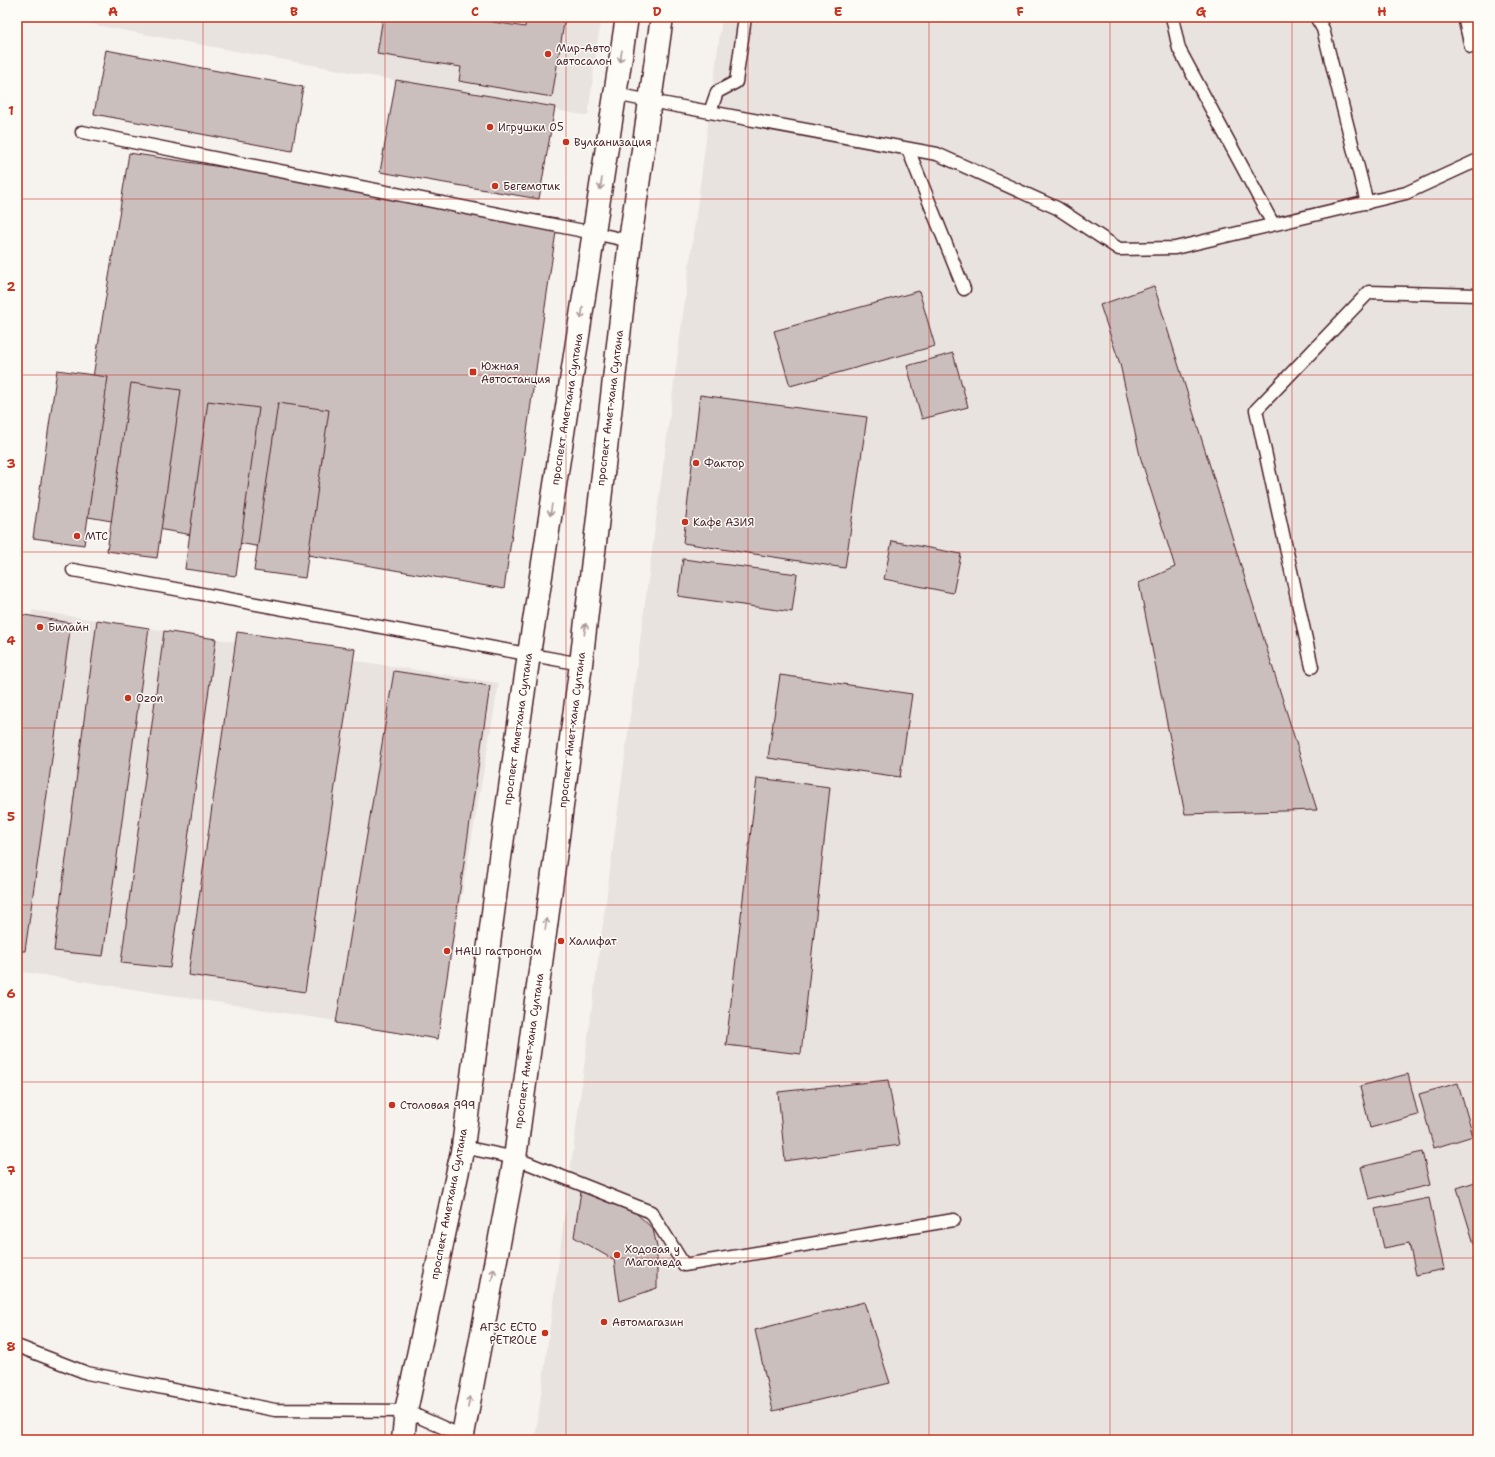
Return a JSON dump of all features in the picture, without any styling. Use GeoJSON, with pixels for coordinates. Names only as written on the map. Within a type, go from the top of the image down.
{"type":"FeatureCollection","features":[{"type":"Feature","properties":{"kind":"main road","name":"проспект Аметхана Султана"},"geometry":{"type":"LineString","coordinates":[[403,1440],[406,1411],[463,1147],[500,858],[529,654],[627,17]]}},
{"type":"Feature","properties":{"kind":"main road","name":"проспект Амет-хана Султана"},"geometry":{"type":"LineString","coordinates":[[462,1438],[515,1158],[581,664],[630,241],[662,17]]}},
{"type":"Feature","properties":{"kind":"lane"},"geometry":{"type":"LineString","coordinates":[[710,112],[717,92],[736,82],[745,17]]}},
{"type":"Feature","properties":{"kind":"lane"},"geometry":{"type":"LineString","coordinates":[[1172,17],[1179,49],[1273,224]]}},
{"type":"Feature","properties":{"kind":"lane"},"geometry":{"type":"LineString","coordinates":[[1316,17],[1324,30],[1367,203]]}},
{"type":"Feature","properties":{"kind":"lane"},"geometry":{"type":"LineString","coordinates":[[1464,17],[1471,46],[1478,46]]}},
{"type":"Feature","properties":{"kind":"lane"},"geometry":{"type":"LineString","coordinates":[[615,94],[937,154],[1057,208],[1119,249],[1175,248],[1367,203],[1406,193],[1478,160]]}},
{"type":"Feature","properties":{"kind":"lane"},"geometry":{"type":"LineString","coordinates":[[82,132],[594,232],[630,241]]}},
{"type":"Feature","properties":{"kind":"lane"},"geometry":{"type":"LineString","coordinates":[[908,149],[964,289]]}},
{"type":"Feature","properties":{"kind":"lane"},"geometry":{"type":"LineString","coordinates":[[1312,666],[1256,410],[1369,292],[1478,295]]}},
{"type":"Feature","properties":{"kind":"lane"},"geometry":{"type":"LineString","coordinates":[[74,570],[581,664]]}},
{"type":"Feature","properties":{"kind":"lane"},"geometry":{"type":"LineString","coordinates":[[463,1147],[515,1158],[651,1212],[684,1265],[954,1220]]}},
{"type":"Feature","properties":{"kind":"lane"},"geometry":{"type":"LineString","coordinates":[[17,1346],[87,1373],[275,1410],[406,1411],[462,1438]]}},
{"type":"Feature","properties":{"kind":"shaded area"},"geometry":{"type":"Polygon","coordinates":[[[51,17],[601,17],[588,116],[51,17]]]}},
{"type":"Feature","properties":{"kind":"shaded area"},"geometry":{"type":"Polygon","coordinates":[[[722,17],[1478,17],[1478,1440],[535,1440],[722,17]]]}},
{"type":"Feature","properties":{"kind":"shaded area"},"geometry":{"type":"Polygon","coordinates":[[[32,610],[499,683],[437,1037],[17,971],[17,718],[32,610]]]}},
{"type":"Feature","properties":{"kind":"building"},"geometry":{"type":"Polygon","coordinates":[[[383,17],[462,17],[525,27],[526,17],[565,17],[552,97],[459,81],[461,67],[377,54],[383,17]]]}},
{"type":"Feature","properties":{"kind":"building"},"geometry":{"type":"Polygon","coordinates":[[[106,50],[303,87],[292,151],[94,114],[106,50]]]}},
{"type":"Feature","properties":{"kind":"building"},"geometry":{"type":"Polygon","coordinates":[[[396,80],[555,107],[539,199],[380,172],[396,80]]]}},
{"type":"Feature","properties":{"kind":"building"},"geometry":{"type":"Polygon","coordinates":[[[129,153],[558,218],[504,589],[71,514],[129,153]]]}},
{"type":"Feature","properties":{"kind":"building"},"geometry":{"type":"Polygon","coordinates":[[[1154,286],[1317,810],[1185,814],[1139,583],[1175,567],[1140,456],[1120,364],[1100,305],[1154,286]]]}},
{"type":"Feature","properties":{"kind":"building"},"geometry":{"type":"Polygon","coordinates":[[[919,291],[935,346],[790,386],[774,331],[919,291]]]}},
{"type":"Feature","properties":{"kind":"building"},"geometry":{"type":"Polygon","coordinates":[[[953,353],[968,407],[922,419],[907,366],[953,353]]]}},
{"type":"Feature","properties":{"kind":"building"},"geometry":{"type":"Polygon","coordinates":[[[57,370],[108,377],[84,545],[33,538],[57,370]]]}},
{"type":"Feature","properties":{"kind":"building"},"geometry":{"type":"Polygon","coordinates":[[[131,383],[181,390],[157,558],[107,551],[131,383]]]}},
{"type":"Feature","properties":{"kind":"building"},"geometry":{"type":"Polygon","coordinates":[[[700,395],[867,417],[845,568],[683,543],[700,395]]]}},
{"type":"Feature","properties":{"kind":"building"},"geometry":{"type":"Polygon","coordinates":[[[208,401],[259,408],[236,576],[185,569],[208,401]]]}},
{"type":"Feature","properties":{"kind":"building"},"geometry":{"type":"Polygon","coordinates":[[[278,403],[329,410],[305,578],[254,571],[278,403]]]}},
{"type":"Feature","properties":{"kind":"building"},"geometry":{"type":"Polygon","coordinates":[[[892,541],[961,554],[953,593],[884,579],[892,541]]]}},
{"type":"Feature","properties":{"kind":"building"},"geometry":{"type":"Polygon","coordinates":[[[683,559],[797,574],[792,612],[678,596],[683,559]]]}},
{"type":"Feature","properties":{"kind":"building"},"geometry":{"type":"Polygon","coordinates":[[[19,614],[71,623],[25,951],[17,951],[17,631],[19,614]]]}},
{"type":"Feature","properties":{"kind":"building"},"geometry":{"type":"Polygon","coordinates":[[[97,620],[149,628],[103,956],[54,951],[97,620]]]}},
{"type":"Feature","properties":{"kind":"building"},"geometry":{"type":"Polygon","coordinates":[[[164,631],[216,639],[170,968],[121,963],[164,631]]]}},
{"type":"Feature","properties":{"kind":"building"},"geometry":{"type":"Polygon","coordinates":[[[237,632],[355,649],[305,992],[188,975],[237,632]]]}},
{"type":"Feature","properties":{"kind":"building"},"geometry":{"type":"Polygon","coordinates":[[[394,671],[490,686],[438,1039],[336,1023],[394,671]]]}},
{"type":"Feature","properties":{"kind":"building"},"geometry":{"type":"Polygon","coordinates":[[[780,675],[912,694],[900,777],[768,758],[780,675]]]}},
{"type":"Feature","properties":{"kind":"building"},"geometry":{"type":"Polygon","coordinates":[[[757,778],[830,787],[801,1054],[726,1045],[757,778]]]}},
{"type":"Feature","properties":{"kind":"building"},"geometry":{"type":"Polygon","coordinates":[[[1408,1074],[1418,1115],[1370,1128],[1360,1086],[1408,1074]]]}},
{"type":"Feature","properties":{"kind":"building"},"geometry":{"type":"Polygon","coordinates":[[[888,1080],[900,1145],[785,1161],[778,1092],[888,1080]]]}},
{"type":"Feature","properties":{"kind":"building"},"geometry":{"type":"Polygon","coordinates":[[[1458,1083],[1473,1136],[1434,1148],[1419,1094],[1458,1083]]]}},
{"type":"Feature","properties":{"kind":"building"},"geometry":{"type":"Polygon","coordinates":[[[1422,1152],[1430,1185],[1369,1199],[1361,1167],[1422,1152]]]}},
{"type":"Feature","properties":{"kind":"building"},"geometry":{"type":"Polygon","coordinates":[[[1478,1181],[1478,1257],[1457,1188],[1478,1181]]]}},
{"type":"Feature","properties":{"kind":"building"},"geometry":{"type":"Polygon","coordinates":[[[581,1191],[614,1199],[636,1213],[653,1229],[657,1247],[657,1288],[620,1301],[614,1260],[574,1237],[581,1191]]]}},
{"type":"Feature","properties":{"kind":"building"},"geometry":{"type":"Polygon","coordinates":[[[1429,1198],[1444,1269],[1416,1275],[1409,1243],[1384,1248],[1375,1209],[1429,1198]]]}},
{"type":"Feature","properties":{"kind":"building"},"geometry":{"type":"Polygon","coordinates":[[[864,1302],[890,1383],[773,1411],[755,1330],[864,1302]]]}},
{"type":"Feature","properties":{"kind":"place","name":"Мир-Авто автосалон"},"geometry":{"type":"Point","coordinates":[548,54]}},
{"type":"Feature","properties":{"kind":"place","name":"Игрушки 05"},"geometry":{"type":"Point","coordinates":[490,127]}},
{"type":"Feature","properties":{"kind":"place","name":"Вулканизация"},"geometry":{"type":"Point","coordinates":[566,142]}},
{"type":"Feature","properties":{"kind":"place","name":"Бегемотик"},"geometry":{"type":"Point","coordinates":[495,186]}},
{"type":"Feature","properties":{"kind":"place","name":"Южная Автостанция"},"geometry":{"type":"Point","coordinates":[473,372]}},
{"type":"Feature","properties":{"kind":"place","name":"Фактор"},"geometry":{"type":"Point","coordinates":[696,463]}},
{"type":"Feature","properties":{"kind":"place","name":"Кафе АЗИЯ"},"geometry":{"type":"Point","coordinates":[685,522]}},
{"type":"Feature","properties":{"kind":"place","name":"МТС"},"geometry":{"type":"Point","coordinates":[77,536]}},
{"type":"Feature","properties":{"kind":"place","name":"Билайн"},"geometry":{"type":"Point","coordinates":[40,627]}},
{"type":"Feature","properties":{"kind":"place","name":"Ozon"},"geometry":{"type":"Point","coordinates":[128,698]}},
{"type":"Feature","properties":{"kind":"place","name":"Халифат"},"geometry":{"type":"Point","coordinates":[561,941]}},
{"type":"Feature","properties":{"kind":"place","name":"НАШ гастроном"},"geometry":{"type":"Point","coordinates":[447,951]}},
{"type":"Feature","properties":{"kind":"place","name":"Столовая 999"},"geometry":{"type":"Point","coordinates":[392,1105]}},
{"type":"Feature","properties":{"kind":"place","name":"Ходовая у Магомеда"},"geometry":{"type":"Point","coordinates":[617,1255]}},
{"type":"Feature","properties":{"kind":"place","name":"Автомагазин"},"geometry":{"type":"Point","coordinates":[604,1322]}},
{"type":"Feature","properties":{"kind":"place","name":"АГЗС ECTO PETROLE"},"geometry":{"type":"Point","coordinates":[545,1333]}}]}
